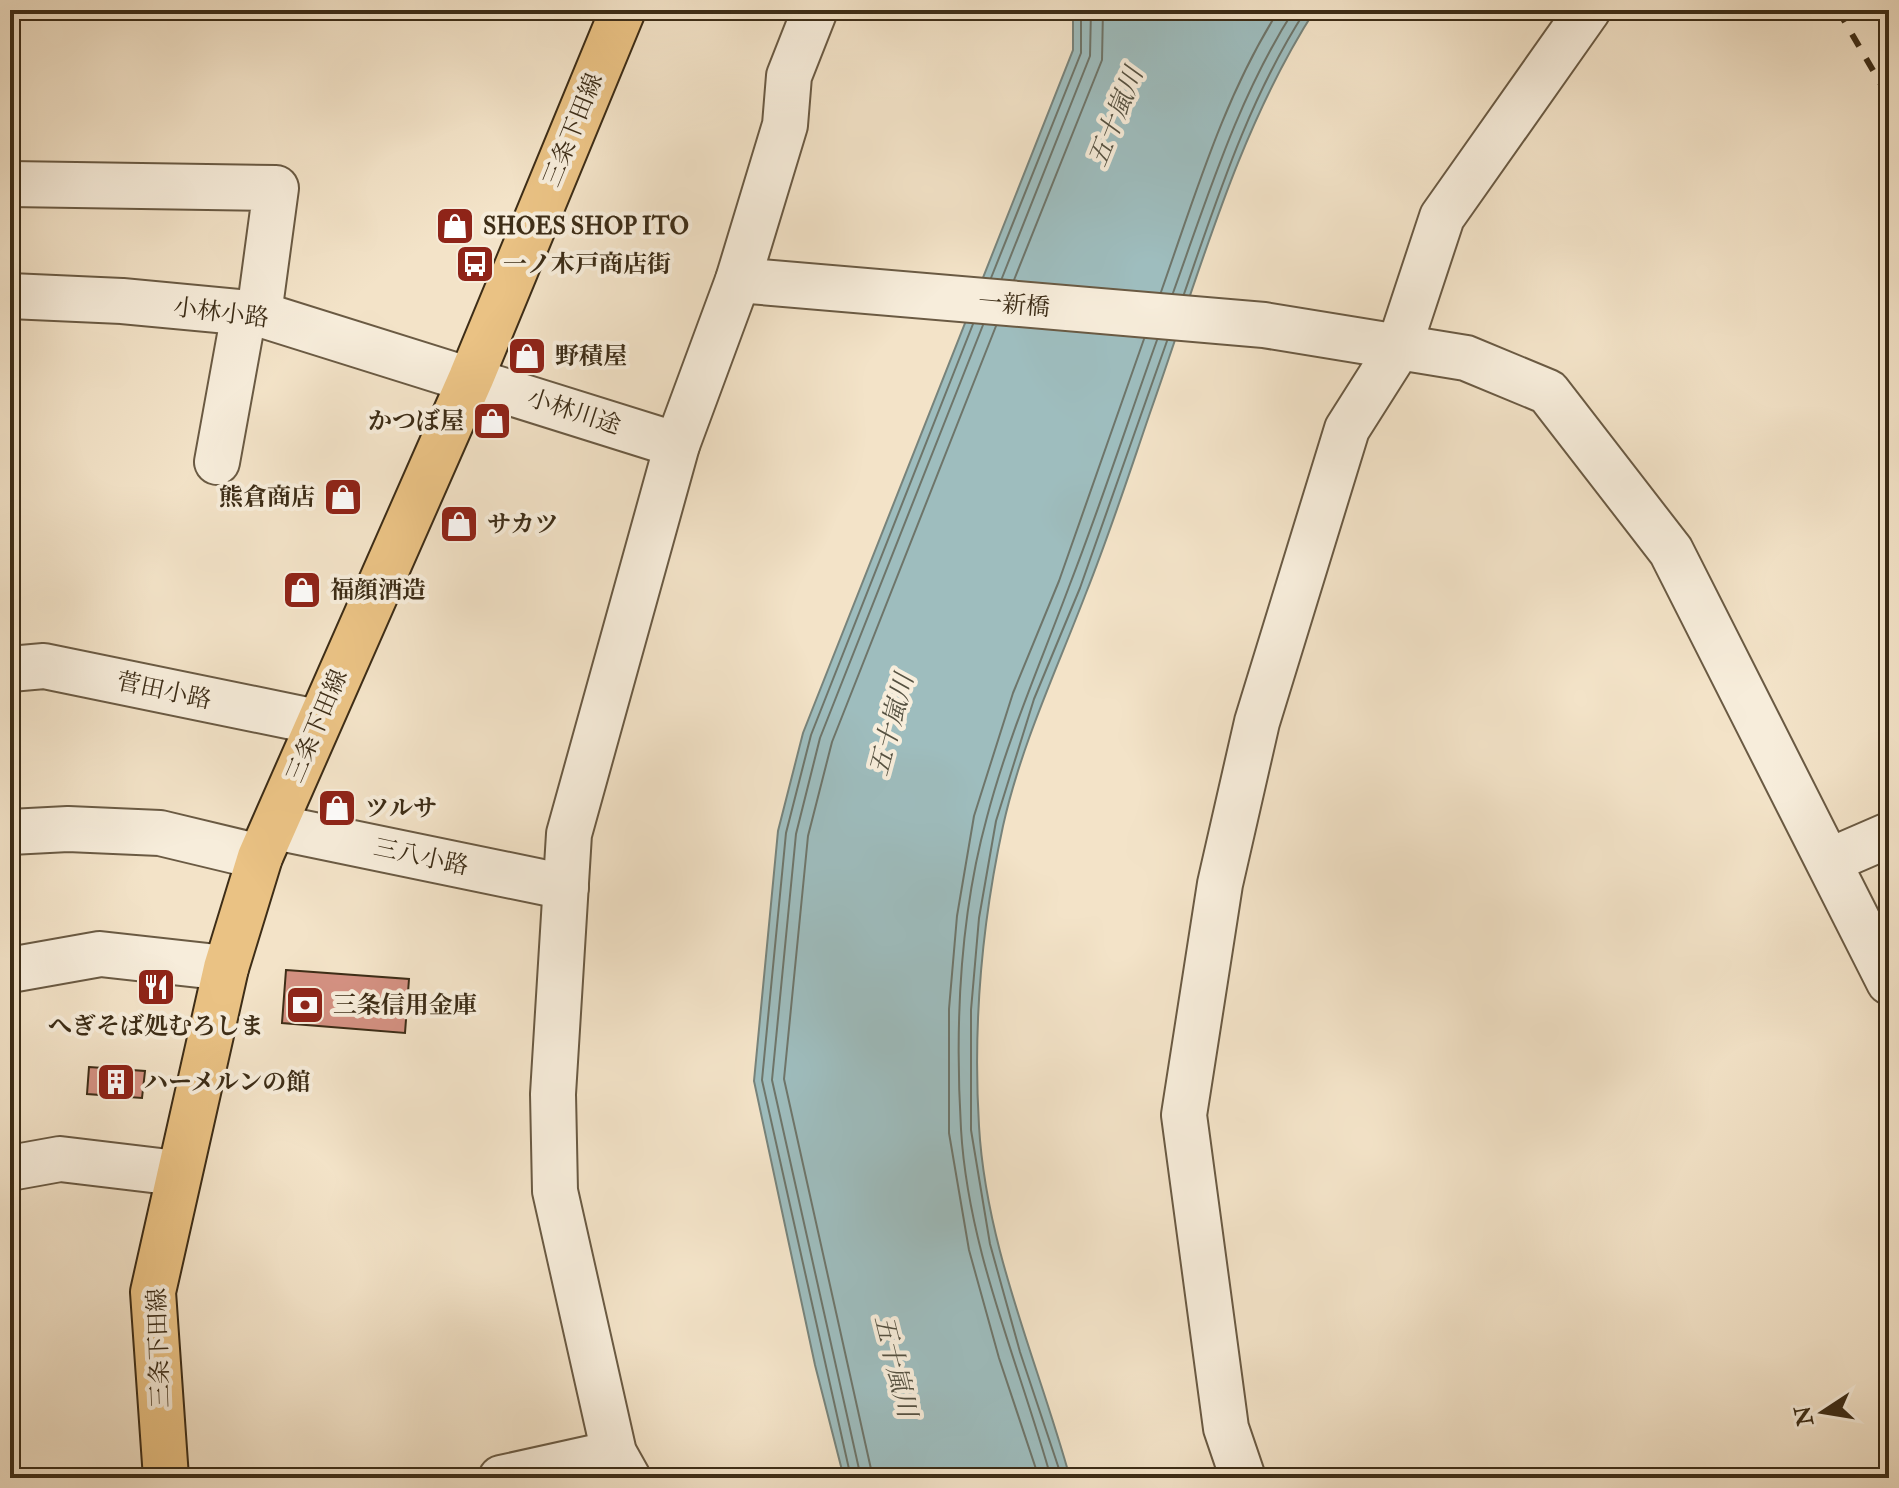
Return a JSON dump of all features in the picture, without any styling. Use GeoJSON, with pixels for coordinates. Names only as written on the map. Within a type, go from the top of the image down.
{"type":"FeatureCollection","features":[{"type":"Feature","properties":{"kind":"main road","name":"三条下田線"},"geometry":{"type":"LineString","coordinates":[[166,1478],[153,1292],[177,1173],[226,968],[268,842],[317,722],[471,378],[618,12]]}},
{"type":"Feature","properties":{"kind":"street"},"geometry":{"type":"LineString","coordinates":[[501,1478],[621,1465],[555,1191],[553,1094],[569,834],[677,445],[751,282],[785,125],[789,76],[815,10]]}},
{"type":"Feature","properties":{"kind":"street"},"geometry":{"type":"LineString","coordinates":[[785,125],[838,10]]}},
{"type":"Feature","properties":{"kind":"street"},"geometry":{"type":"LineString","coordinates":[[1243,1478],[1226,1428],[1184,1115],[1220,884],[1257,722],[1347,429],[1399,347],[1442,217],[1588,10]]}},
{"type":"Feature","properties":{"kind":"street"},"geometry":{"type":"LineString","coordinates":[[10,184],[276,188],[252,313],[217,462]]}},
{"type":"Feature","properties":{"kind":"street","name":"一新橋"},"geometry":{"type":"LineString","coordinates":[[751,282],[1264,325],[1466,358],[1548,392],[1671,551],[1889,982]]}},
{"type":"Feature","properties":{"kind":"street","name":"小林小路"},"geometry":{"type":"LineString","coordinates":[[10,296],[122,301],[252,313],[471,378]]}},
{"type":"Feature","properties":{"kind":"street","name":"小林川途"},"geometry":{"type":"LineString","coordinates":[[471,378],[677,445]]}},
{"type":"Feature","properties":{"kind":"street","name":"菅田小路"},"geometry":{"type":"LineString","coordinates":[[10,669],[44,666],[317,722]]}},
{"type":"Feature","properties":{"kind":"street","name":"三八小路"},"geometry":{"type":"LineString","coordinates":[[10,832],[68,829],[268,842],[566,887]]}},
{"type":"Feature","properties":{"kind":"street"},"geometry":{"type":"LineString","coordinates":[[1829,861],[1889,835]]}},
{"type":"Feature","properties":{"kind":"street"},"geometry":{"type":"LineString","coordinates":[[10,970],[100,954],[226,968]]}},
{"type":"Feature","properties":{"kind":"street"},"geometry":{"type":"LineString","coordinates":[[10,1168],[60,1159],[177,1173]]}},
{"type":"Feature","properties":{"kind":"water","name":"五十嵐川"},"geometry":{"type":"Polygon","coordinates":[[[1073,10],[1315,10],[1288,56],[1241,154],[1103,548],[1030,737],[1011,796],[996,863],[978,1013],[977,1089],[984,1171],[1002,1260],[1070,1478],[844,1478],[815,1365],[754,1081],[778,831],[803,733],[1073,50],[1073,10]]]}},
{"type":"Feature","properties":{"kind":"building"},"geometry":{"type":"Polygon","coordinates":[[[286,970],[409,979],[405,1033],[282,1023],[286,970]]]}},
{"type":"Feature","properties":{"kind":"building","name":"ハーメルンの館"},"geometry":{"type":"Polygon","coordinates":[[[89,1067],[145,1071],[142,1098],[87,1094],[89,1067]]]}},
{"type":"Feature","properties":{"kind":"railway"},"geometry":{"type":"LineString","coordinates":[[1838,10],[1889,98]]}},
{"type":"Feature","properties":{"kind":"place","name":"SHOES SHOP ITO"},"geometry":{"type":"Point","coordinates":[455,226]}},
{"type":"Feature","properties":{"kind":"place","name":"一ノ木戸商店街"},"geometry":{"type":"Point","coordinates":[475,264]}},
{"type":"Feature","properties":{"kind":"place","name":"野積屋"},"geometry":{"type":"Point","coordinates":[527,356]}},
{"type":"Feature","properties":{"kind":"place","name":"かつぼ屋"},"geometry":{"type":"Point","coordinates":[492,421]}},
{"type":"Feature","properties":{"kind":"place","name":"熊倉商店"},"geometry":{"type":"Point","coordinates":[343,497]}},
{"type":"Feature","properties":{"kind":"place","name":"サカツ"},"geometry":{"type":"Point","coordinates":[459,524]}},
{"type":"Feature","properties":{"kind":"place","name":"福顔酒造"},"geometry":{"type":"Point","coordinates":[302,590]}},
{"type":"Feature","properties":{"kind":"place","name":"ツルサ"},"geometry":{"type":"Point","coordinates":[337,808]}},
{"type":"Feature","properties":{"kind":"place","name":"へぎそば処むろしま"},"geometry":{"type":"Point","coordinates":[156,987]}},
{"type":"Feature","properties":{"kind":"place","name":"三条信用金庫"},"geometry":{"type":"Point","coordinates":[305,1005]}},
{"type":"Feature","properties":{"kind":"place","name":"ハーメルンの館"},"geometry":{"type":"Point","coordinates":[116,1082]}}]}
